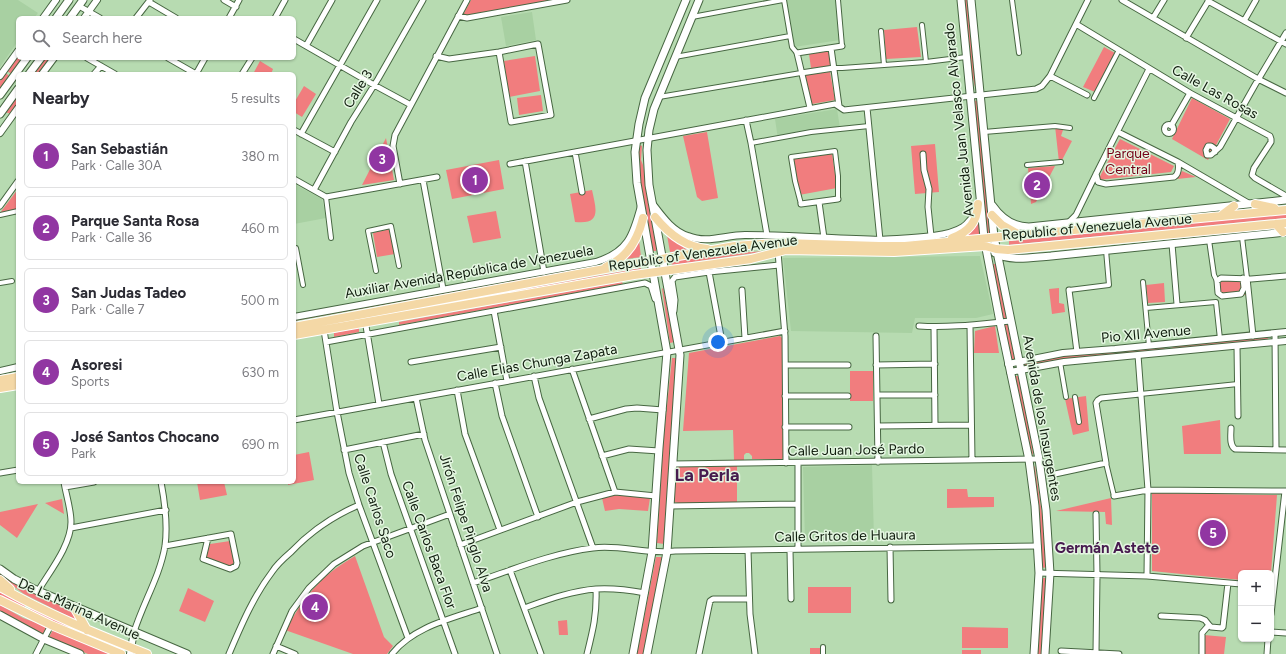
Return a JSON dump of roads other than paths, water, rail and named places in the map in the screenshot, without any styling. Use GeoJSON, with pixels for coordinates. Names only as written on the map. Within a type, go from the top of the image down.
{"type":"FeatureCollection","features":[{"type":"Feature","properties":{"kind":"main road"},"geometry":{"type":"LineString","coordinates":[[57,16],[68,0]]}},
{"type":"Feature","properties":{"kind":"main road"},"geometry":{"type":"LineString","coordinates":[[633,654],[652,552],[667,352],[636,175],[635,152],[636,140],[645,98],[686,0]]}},
{"type":"Feature","properties":{"kind":"main road"},"geometry":{"type":"LineString","coordinates":[[647,654],[667,552],[680,350],[652,203],[647,162],[648,138],[651,120],[658,97],[699,0]]}},
{"type":"Feature","properties":{"kind":"main road","name":"Avenida Juan Velasco Alvarado"},"geometry":{"type":"LineString","coordinates":[[961,0],[984,238]]}},
{"type":"Feature","properties":{"kind":"main road","name":"Avenida Juan Velasco Alvarado"},"geometry":{"type":"LineString","coordinates":[[971,0],[994,237]]}},
{"type":"Feature","properties":{"kind":"main road"},"geometry":{"type":"LineString","coordinates":[[71,16],[81,3]]}},
{"type":"Feature","properties":{"kind":"main road"},"geometry":{"type":"LineString","coordinates":[[17,72],[26,60]]}},
{"type":"Feature","properties":{"kind":"main road"},"geometry":{"type":"LineString","coordinates":[[30,72],[40,60]]}},
{"type":"Feature","properties":{"kind":"main road"},"geometry":{"type":"LineString","coordinates":[[0,95],[16,73]]}},
{"type":"Feature","properties":{"kind":"main road"},"geometry":{"type":"LineString","coordinates":[[0,114],[16,92]]}},
{"type":"Feature","properties":{"kind":"main road"},"geometry":{"type":"LineString","coordinates":[[991,203],[1003,218],[1020,227],[1029,227],[1286,200]]}},
{"type":"Feature","properties":{"kind":"main road"},"geometry":{"type":"LineString","coordinates":[[942,242],[960,235],[969,228],[976,217],[978,204]]}},
{"type":"Feature","properties":{"kind":"main road"},"geometry":{"type":"LineString","coordinates":[[1253,204],[1283,210]]}},
{"type":"Feature","properties":{"kind":"main road"},"geometry":{"type":"LineString","coordinates":[[1222,215],[1234,206]]}},
{"type":"Feature","properties":{"kind":"main road","name":"Republic of Venezuela Avenue"},"geometry":{"type":"LineString","coordinates":[[296,335],[324,330],[365,319],[594,271],[711,250],[762,244],[905,246],[1283,210]]}},
{"type":"Feature","properties":{"kind":"main road"},"geometry":{"type":"LineString","coordinates":[[992,215],[1002,225],[1021,235]]}},
{"type":"Feature","properties":{"kind":"main road"},"geometry":{"type":"LineString","coordinates":[[655,217],[661,225],[677,238],[694,246],[711,250]]}},
{"type":"Feature","properties":{"kind":"main road"},"geometry":{"type":"LineString","coordinates":[[594,271],[610,265],[629,249],[638,235],[643,218]]}},
{"type":"Feature","properties":{"kind":"main road","name":"Republic of Venezuela Avenue"},"geometry":{"type":"LineString","coordinates":[[296,327],[365,319],[665,270],[751,259],[793,250],[894,252],[985,246],[997,252],[1286,223]]}},
{"type":"Feature","properties":{"kind":"main road"},"geometry":{"type":"LineString","coordinates":[[1276,224],[1285,232]]}},
{"type":"Feature","properties":{"kind":"main road"},"geometry":{"type":"LineString","coordinates":[[997,252],[1006,257],[1018,258],[1285,232]]}},
{"type":"Feature","properties":{"kind":"main road","name":"Avenida de los Insurgentes"},"geometry":{"type":"LineString","coordinates":[[994,237],[1039,459],[1046,510],[1050,573],[1045,654]]}},
{"type":"Feature","properties":{"kind":"main road","name":"Avenida de los Insurgentes"},"geometry":{"type":"LineString","coordinates":[[984,238],[1008,364],[1029,460],[1035,506],[1039,573],[1034,654]]}},
{"type":"Feature","properties":{"kind":"main road"},"geometry":{"type":"LineString","coordinates":[[0,380],[16,377]]}},
{"type":"Feature","properties":{"kind":"main road"},"geometry":{"type":"LineString","coordinates":[[0,388],[16,384]]}},
{"type":"Feature","properties":{"kind":"main road"},"geometry":{"type":"LineString","coordinates":[[0,569],[14,579],[38,591],[187,654]]}},
{"type":"Feature","properties":{"kind":"main road"},"geometry":{"type":"LineString","coordinates":[[0,580],[23,600]]}},
{"type":"Feature","properties":{"kind":"main road","name":"De La Marina Avenue"},"geometry":{"type":"LineString","coordinates":[[0,587],[23,600],[131,651],[147,654]]}},
{"type":"Feature","properties":{"kind":"main road","name":"De La Marina Avenue"},"geometry":{"type":"LineString","coordinates":[[0,600],[51,625],[121,654]]}},
{"type":"Feature","properties":{"kind":"main road"},"geometry":{"type":"LineString","coordinates":[[74,606],[87,630]]}},
{"type":"Feature","properties":{"kind":"main road"},"geometry":{"type":"LineString","coordinates":[[0,615],[44,639],[80,654]]}},
{"type":"Feature","properties":{"kind":"street"},"geometry":{"type":"LineString","coordinates":[[44,16],[56,0]]}},
{"type":"Feature","properties":{"kind":"street"},"geometry":{"type":"LineString","coordinates":[[86,16],[97,0]]}},
{"type":"Feature","properties":{"kind":"street"},"geometry":{"type":"LineString","coordinates":[[224,0],[236,6]]}},
{"type":"Feature","properties":{"kind":"street"},"geometry":{"type":"LineString","coordinates":[[230,16],[239,0]]}},
{"type":"Feature","properties":{"kind":"street"},"geometry":{"type":"LineString","coordinates":[[276,16],[285,0]]}},
{"type":"Feature","properties":{"kind":"street"},"geometry":{"type":"LineString","coordinates":[[306,46],[332,0]]}},
{"type":"Feature","properties":{"kind":"street"},"geometry":{"type":"LineString","coordinates":[[301,134],[377,0]]}},
{"type":"Feature","properties":{"kind":"street","name":"Calle 3"},"geometry":{"type":"LineString","coordinates":[[314,190],[351,122],[374,86],[423,0]]}},
{"type":"Feature","properties":{"kind":"street"},"geometry":{"type":"LineString","coordinates":[[400,184],[393,146],[394,136],[467,0]]}},
{"type":"Feature","properties":{"kind":"street"},"geometry":{"type":"LineString","coordinates":[[458,16],[467,18],[567,0]]}},
{"type":"Feature","properties":{"kind":"street"},"geometry":{"type":"LineString","coordinates":[[692,17],[783,0],[792,47],[797,53],[810,108]]}},
{"type":"Feature","properties":{"kind":"street"},"geometry":{"type":"LineString","coordinates":[[797,53],[842,46],[838,0]]}},
{"type":"Feature","properties":{"kind":"street"},"geometry":{"type":"LineString","coordinates":[[1012,0],[1019,53]]}},
{"type":"Feature","properties":{"kind":"street"},"geometry":{"type":"LineString","coordinates":[[510,164],[835,104],[844,110],[1036,89],[1042,86],[1050,76],[1088,0]]}},
{"type":"Feature","properties":{"kind":"street"},"geometry":{"type":"LineString","coordinates":[[1122,0],[1258,79],[1286,93]]}},
{"type":"Feature","properties":{"kind":"street"},"geometry":{"type":"LineString","coordinates":[[1153,18],[1164,0]]}},
{"type":"Feature","properties":{"kind":"street"},"geometry":{"type":"LineString","coordinates":[[1186,38],[1209,0],[1283,42]]}},
{"type":"Feature","properties":{"kind":"street"},"geometry":{"type":"LineString","coordinates":[[1244,21],[1256,0]]}},
{"type":"Feature","properties":{"kind":"street"},"geometry":{"type":"LineString","coordinates":[[138,16],[149,1],[173,16]]}},
{"type":"Feature","properties":{"kind":"street"},"geometry":{"type":"LineString","coordinates":[[81,3],[89,12],[96,16]]}},
{"type":"Feature","properties":{"kind":"street","name":"Calle Las Rosas"},"geometry":{"type":"LineString","coordinates":[[1076,24],[1149,69],[1190,93],[1236,117],[1272,139],[1254,168],[1252,175],[1286,196]]}},
{"type":"Feature","properties":{"kind":"street"},"geometry":{"type":"LineString","coordinates":[[922,25],[926,62]]}},
{"type":"Feature","properties":{"kind":"street"},"geometry":{"type":"LineString","coordinates":[[880,31],[884,65]]}},
{"type":"Feature","properties":{"kind":"street"},"geometry":{"type":"LineString","coordinates":[[1215,152],[1220,147],[1258,79],[1283,42],[1286,33]]}},
{"type":"Feature","properties":{"kind":"street"},"geometry":{"type":"LineString","coordinates":[[675,57],[790,36]]}},
{"type":"Feature","properties":{"kind":"street"},"geometry":{"type":"LineString","coordinates":[[296,40],[374,86],[412,105]]}},
{"type":"Feature","properties":{"kind":"street"},"geometry":{"type":"LineString","coordinates":[[436,56],[449,59],[499,52],[538,44],[551,115],[511,122],[499,52]]}},
{"type":"Feature","properties":{"kind":"street"},"geometry":{"type":"LineString","coordinates":[[832,48],[839,106]]}},
{"type":"Feature","properties":{"kind":"street"},"geometry":{"type":"LineString","coordinates":[[1094,98],[1119,50]]}},
{"type":"Feature","properties":{"kind":"street"},"geometry":{"type":"LineString","coordinates":[[0,76],[16,54]]}},
{"type":"Feature","properties":{"kind":"street"},"geometry":{"type":"LineString","coordinates":[[658,97],[834,68],[926,62],[966,57]]}},
{"type":"Feature","properties":{"kind":"street"},"geometry":{"type":"LineString","coordinates":[[44,72],[52,60]]}},
{"type":"Feature","properties":{"kind":"street"},"geometry":{"type":"LineString","coordinates":[[90,60],[112,72]]}},
{"type":"Feature","properties":{"kind":"street"},"geometry":{"type":"LineString","coordinates":[[172,60],[192,72]]}},
{"type":"Feature","properties":{"kind":"street"},"geometry":{"type":"LineString","coordinates":[[197,72],[204,60]]}},
{"type":"Feature","properties":{"kind":"street"},"geometry":{"type":"LineString","coordinates":[[243,72],[251,60]]}},
{"type":"Feature","properties":{"kind":"street"},"geometry":{"type":"LineString","coordinates":[[96,72],[101,66]]}},
{"type":"Feature","properties":{"kind":"street"},"geometry":{"type":"LineString","coordinates":[[1068,222],[1076,215],[1149,69]]}},
{"type":"Feature","properties":{"kind":"street"},"geometry":{"type":"LineString","coordinates":[[1050,76],[1087,95]]}},
{"type":"Feature","properties":{"kind":"street"},"geometry":{"type":"LineString","coordinates":[[1171,126],[1190,93]]}},
{"type":"Feature","properties":{"kind":"street"},"geometry":{"type":"LineString","coordinates":[[867,108],[880,240]]}},
{"type":"Feature","properties":{"kind":"street"},"geometry":{"type":"LineString","coordinates":[[0,133],[16,111]]}},
{"type":"Feature","properties":{"kind":"street"},"geometry":{"type":"LineString","coordinates":[[746,120],[767,235]]}},
{"type":"Feature","properties":{"kind":"street"},"geometry":{"type":"LineString","coordinates":[[751,143],[811,132],[869,126]]}},
{"type":"Feature","properties":{"kind":"street"},"geometry":{"type":"LineString","coordinates":[[984,132],[1056,126],[1070,128]]}},
{"type":"Feature","properties":{"kind":"street"},"geometry":{"type":"LineString","coordinates":[[296,131],[335,152]]}},
{"type":"Feature","properties":{"kind":"street"},"geometry":{"type":"LineString","coordinates":[[1118,132],[1178,162],[1253,204]]}},
{"type":"Feature","properties":{"kind":"street"},"geometry":{"type":"LineString","coordinates":[[835,151],[838,176],[838,199],[801,204],[791,157],[835,151]]}},
{"type":"Feature","properties":{"kind":"street"},"geometry":{"type":"LineString","coordinates":[[575,152],[582,192]]}},
{"type":"Feature","properties":{"kind":"street"},"geometry":{"type":"LineString","coordinates":[[923,154],[924,170],[928,185],[928,207],[931,236]]}},
{"type":"Feature","properties":{"kind":"street"},"geometry":{"type":"LineString","coordinates":[[525,161],[544,272]]}},
{"type":"Feature","properties":{"kind":"street"},"geometry":{"type":"LineString","coordinates":[[1027,165],[1061,162]]}},
{"type":"Feature","properties":{"kind":"street"},"geometry":{"type":"LineString","coordinates":[[1096,174],[1098,182],[1106,184],[1174,177],[1177,175],[1178,162]]}},
{"type":"Feature","properties":{"kind":"street"},"geometry":{"type":"LineString","coordinates":[[296,180],[326,197],[438,177]]}},
{"type":"Feature","properties":{"kind":"street"},"geometry":{"type":"LineString","coordinates":[[423,180],[443,289]]}},
{"type":"Feature","properties":{"kind":"street"},"geometry":{"type":"LineString","coordinates":[[0,206],[16,184]]}},
{"type":"Feature","properties":{"kind":"street"},"geometry":{"type":"LineString","coordinates":[[652,203],[671,225],[687,236],[699,239],[711,240],[742,235],[767,235],[880,240],[931,236],[956,231],[964,227],[974,214],[978,204],[978,188]]}},
{"type":"Feature","properties":{"kind":"street"},"geometry":{"type":"LineString","coordinates":[[326,197],[331,238]]}},
{"type":"Feature","properties":{"kind":"street"},"geometry":{"type":"LineString","coordinates":[[818,202],[824,238]]}},
{"type":"Feature","properties":{"kind":"street","name":"Auxiliar Avenida República de Venezuela"},"geometry":{"type":"LineString","coordinates":[[296,317],[596,262],[608,258],[623,247],[633,233],[641,206]]}},
{"type":"Feature","properties":{"kind":"street"},"geometry":{"type":"LineString","coordinates":[[0,215],[16,211]]}},
{"type":"Feature","properties":{"kind":"street"},"geometry":{"type":"LineString","coordinates":[[1076,215],[1082,221]]}},
{"type":"Feature","properties":{"kind":"street"},"geometry":{"type":"LineString","coordinates":[[376,271],[368,231],[391,226],[399,266]]}},
{"type":"Feature","properties":{"kind":"street"},"geometry":{"type":"LineString","coordinates":[[1242,237],[1245,278],[1253,336]]}},
{"type":"Feature","properties":{"kind":"street"},"geometry":{"type":"LineString","coordinates":[[1209,240],[1218,293],[1222,296],[1241,294],[1244,288],[1245,278]]}},
{"type":"Feature","properties":{"kind":"street"},"geometry":{"type":"LineString","coordinates":[[1172,244],[1177,304]]}},
{"type":"Feature","properties":{"kind":"street"},"geometry":{"type":"LineString","coordinates":[[1077,352],[1069,290],[1108,285],[1106,250]]}},
{"type":"Feature","properties":{"kind":"street"},"geometry":{"type":"LineString","coordinates":[[778,252],[785,331],[786,463]]}},
{"type":"Feature","properties":{"kind":"street"},"geometry":{"type":"LineString","coordinates":[[296,253],[303,285]]}},
{"type":"Feature","properties":{"kind":"street"},"geometry":{"type":"LineString","coordinates":[[673,314],[675,300],[672,284],[673,279],[679,276],[779,265]]}},
{"type":"Feature","properties":{"kind":"street"},"geometry":{"type":"LineString","coordinates":[[709,272],[722,342]]}},
{"type":"Feature","properties":{"kind":"street"},"geometry":{"type":"LineString","coordinates":[[1217,281],[1222,278],[1286,276]]}},
{"type":"Feature","properties":{"kind":"street"},"geometry":{"type":"LineString","coordinates":[[0,284],[12,281]]}},
{"type":"Feature","properties":{"kind":"street"},"geometry":{"type":"LineString","coordinates":[[1143,282],[1149,346]]}},
{"type":"Feature","properties":{"kind":"street"},"geometry":{"type":"LineString","coordinates":[[326,342],[645,283],[651,286],[655,301],[660,309]]}},
{"type":"Feature","properties":{"kind":"street"},"geometry":{"type":"LineString","coordinates":[[742,290],[745,338]]}},
{"type":"Feature","properties":{"kind":"street"},"geometry":{"type":"LineString","coordinates":[[1146,308],[1177,304],[1216,302],[1220,339]]}},
{"type":"Feature","properties":{"kind":"street"},"geometry":{"type":"LineString","coordinates":[[494,311],[507,381]]}},
{"type":"Feature","properties":{"kind":"street"},"geometry":{"type":"LineString","coordinates":[[365,319],[379,404]]}},
{"type":"Feature","properties":{"kind":"street"},"geometry":{"type":"LineString","coordinates":[[919,326],[970,326],[1011,321]]}},
{"type":"Feature","properties":{"kind":"street"},"geometry":{"type":"LineString","coordinates":[[970,326],[972,460]]}},
{"type":"Feature","properties":{"kind":"street"},"geometry":{"type":"LineString","coordinates":[[934,327],[935,425]]}},
{"type":"Feature","properties":{"kind":"street","name":"Calle Carlos Saco"},"geometry":{"type":"LineString","coordinates":[[324,330],[337,412],[349,473],[372,542],[408,638]]}},
{"type":"Feature","properties":{"kind":"street","name":"Calle Elias Chunga Zapata"},"geometry":{"type":"LineString","coordinates":[[296,420],[785,331]]}},
{"type":"Feature","properties":{"kind":"street","name":"Pio XII Avenue"},"geometry":{"type":"LineString","coordinates":[[1008,364],[1077,352],[1286,332]]}},
{"type":"Feature","properties":{"kind":"street"},"geometry":{"type":"LineString","coordinates":[[1275,334],[1276,450]]}},
{"type":"Feature","properties":{"kind":"street"},"geometry":{"type":"LineString","coordinates":[[876,336],[878,462]]}},
{"type":"Feature","properties":{"kind":"street","name":"Pio XII Avenue"},"geometry":{"type":"LineString","coordinates":[[1010,372],[1060,362],[1237,346],[1286,340]]}},
{"type":"Feature","properties":{"kind":"street"},"geometry":{"type":"LineString","coordinates":[[1167,344],[1168,352]]}},
{"type":"Feature","properties":{"kind":"street"},"geometry":{"type":"LineString","coordinates":[[1237,346],[1238,416]]}},
{"type":"Feature","properties":{"kind":"street"},"geometry":{"type":"LineString","coordinates":[[411,362],[501,347]]}},
{"type":"Feature","properties":{"kind":"street"},"geometry":{"type":"LineString","coordinates":[[1138,355],[1148,490],[1147,576]]}},
{"type":"Feature","properties":{"kind":"street"},"geometry":{"type":"LineString","coordinates":[[1037,358],[1038,366]]}},
{"type":"Feature","properties":{"kind":"street"},"geometry":{"type":"LineString","coordinates":[[1060,362],[1066,397]]}},
{"type":"Feature","properties":{"kind":"street"},"geometry":{"type":"LineString","coordinates":[[876,365],[935,364]]}},
{"type":"Feature","properties":{"kind":"street"},"geometry":{"type":"LineString","coordinates":[[786,365],[848,365]]}},
{"type":"Feature","properties":{"kind":"street"},"geometry":{"type":"LineString","coordinates":[[0,371],[16,367]]}},
{"type":"Feature","properties":{"kind":"street"},"geometry":{"type":"LineString","coordinates":[[572,369],[615,492]]}},
{"type":"Feature","properties":{"kind":"street"},"geometry":{"type":"LineString","coordinates":[[534,376],[539,398],[593,548]]}},
{"type":"Feature","properties":{"kind":"street"},"geometry":{"type":"LineString","coordinates":[[495,383],[502,416],[538,517]]}},
{"type":"Feature","properties":{"kind":"street"},"geometry":{"type":"LineString","coordinates":[[1238,384],[1101,398],[1096,403],[1106,463],[1114,496],[1148,490],[1285,491],[1274,575]]}},
{"type":"Feature","properties":{"kind":"street"},"geometry":{"type":"LineString","coordinates":[[457,390],[465,434],[500,530]]}},
{"type":"Feature","properties":{"kind":"street"},"geometry":{"type":"LineString","coordinates":[[877,395],[935,394]]}},
{"type":"Feature","properties":{"kind":"street"},"geometry":{"type":"LineString","coordinates":[[786,396],[848,396]]}},
{"type":"Feature","properties":{"kind":"street"},"geometry":{"type":"LineString","coordinates":[[1076,397],[1079,422]]}},
{"type":"Feature","properties":{"kind":"street","name":"Jirón Felipe Pinglo Alva"},"geometry":{"type":"LineString","coordinates":[[416,398],[424,434],[497,654]]}},
{"type":"Feature","properties":{"kind":"street"},"geometry":{"type":"LineString","coordinates":[[589,419],[626,409],[637,408],[663,410]]}},
{"type":"Feature","properties":{"kind":"street"},"geometry":{"type":"LineString","coordinates":[[878,426],[971,425]]}},
{"type":"Feature","properties":{"kind":"street"},"geometry":{"type":"LineString","coordinates":[[785,427],[849,427]]}},
{"type":"Feature","properties":{"kind":"street"},"geometry":{"type":"LineString","coordinates":[[1231,428],[1231,444],[1235,449],[1286,450]]}},
{"type":"Feature","properties":{"kind":"street"},"geometry":{"type":"LineString","coordinates":[[344,450],[424,434]]}},
{"type":"Feature","properties":{"kind":"street","name":"Calle Carlos Baca Flor"},"geometry":{"type":"LineString","coordinates":[[383,442],[391,474],[455,654]]}},
{"type":"Feature","properties":{"kind":"street"},"geometry":{"type":"LineString","coordinates":[[602,456],[629,449],[659,451]]}},
{"type":"Feature","properties":{"kind":"street","name":"Calle Juan José Pardo"},"geometry":{"type":"LineString","coordinates":[[673,464],[1039,459]]}},
{"type":"Feature","properties":{"kind":"street"},"geometry":{"type":"LineString","coordinates":[[798,463],[798,549]]}},
{"type":"Feature","properties":{"kind":"street"},"geometry":{"type":"LineString","coordinates":[[1056,474],[1106,463]]}},
{"type":"Feature","properties":{"kind":"street"},"geometry":{"type":"LineString","coordinates":[[0,473],[16,470]]}},
{"type":"Feature","properties":{"kind":"street"},"geometry":{"type":"LineString","coordinates":[[131,651],[134,632],[161,562],[165,546],[167,525],[161,484]]}},
{"type":"Feature","properties":{"kind":"street"},"geometry":{"type":"LineString","coordinates":[[38,591],[65,546],[69,536],[71,520],[65,485]]}},
{"type":"Feature","properties":{"kind":"street"},"geometry":{"type":"LineString","coordinates":[[460,545],[577,502],[615,492],[656,496]]}},
{"type":"Feature","properties":{"kind":"street"},"geometry":{"type":"LineString","coordinates":[[670,506],[798,504]]}},
{"type":"Feature","properties":{"kind":"street"},"geometry":{"type":"LineString","coordinates":[[230,654],[247,613],[263,585],[278,564],[303,539],[320,526],[359,505]]}},
{"type":"Feature","properties":{"kind":"street"},"geometry":{"type":"LineString","coordinates":[[71,528],[166,510]]}},
{"type":"Feature","properties":{"kind":"street"},"geometry":{"type":"LineString","coordinates":[[272,654],[292,611],[309,588],[334,564],[372,542],[450,514]]}},
{"type":"Feature","properties":{"kind":"street"},"geometry":{"type":"LineString","coordinates":[[1096,514],[1096,652]]}},
{"type":"Feature","properties":{"kind":"street"},"geometry":{"type":"LineString","coordinates":[[165,546],[208,538],[231,534],[237,563],[236,566],[230,569],[203,559],[208,538]]}},
{"type":"Feature","properties":{"kind":"street"},"geometry":{"type":"LineString","coordinates":[[1280,536],[1286,536]]}},
{"type":"Feature","properties":{"kind":"street","name":"Calle Gritos de Huaura"},"geometry":{"type":"LineString","coordinates":[[473,583],[568,552],[593,548],[624,548],[652,552],[667,552],[675,550],[790,550],[1038,546]]}},
{"type":"Feature","properties":{"kind":"street"},"geometry":{"type":"LineString","coordinates":[[890,548],[891,600]]}},
{"type":"Feature","properties":{"kind":"street"},"geometry":{"type":"LineString","coordinates":[[748,550],[749,599],[755,654]]}},
{"type":"Feature","properties":{"kind":"street"},"geometry":{"type":"LineString","coordinates":[[790,550],[791,599]]}},
{"type":"Feature","properties":{"kind":"street"},"geometry":{"type":"LineString","coordinates":[[510,570],[541,654]]}},
{"type":"Feature","properties":{"kind":"street"},"geometry":{"type":"LineString","coordinates":[[1039,573],[1147,576],[1238,584]]}},
{"type":"Feature","properties":{"kind":"street"},"geometry":{"type":"LineString","coordinates":[[1161,616],[1200,618],[1205,620],[1211,627],[1222,628],[1228,583]]}},
{"type":"Feature","properties":{"kind":"street"},"geometry":{"type":"LineString","coordinates":[[524,608],[556,597],[596,589],[614,589],[645,593]]}},
{"type":"Feature","properties":{"kind":"street"},"geometry":{"type":"LineString","coordinates":[[587,654],[596,615],[596,589]]}},
{"type":"Feature","properties":{"kind":"street"},"geometry":{"type":"LineString","coordinates":[[699,654],[709,604],[713,599],[749,599]]}},
{"type":"Feature","properties":{"kind":"street"},"geometry":{"type":"LineString","coordinates":[[392,654],[408,638],[419,632],[482,608]]}},
{"type":"Feature","properties":{"kind":"street"},"geometry":{"type":"LineString","coordinates":[[36,654],[51,625]]}},
{"type":"Feature","properties":{"kind":"street"},"geometry":{"type":"LineString","coordinates":[[1202,654],[1202,634],[1209,625]]}},
{"type":"Feature","properties":{"kind":"street"},"geometry":{"type":"LineString","coordinates":[[1274,632],[1286,634]]}},
{"type":"Feature","properties":{"kind":"street"},"geometry":{"type":"LineString","coordinates":[[1267,654],[1268,642]]}},
{"type":"Feature","properties":{"kind":"street"},"geometry":{"type":"LineString","coordinates":[[276,646],[295,654]]}},
{"type":"Feature","properties":{"kind":"street"},"geometry":{"type":"LineString","coordinates":[[823,647],[823,654]]}},
{"type":"Feature","properties":{"kind":"street"},"geometry":{"type":"LineString","coordinates":[[1061,651],[1119,654]]}},
{"type":"Feature","properties":{"kind":"place","name":"San Judas Tadeo"},"geometry":{"type":"Point","coordinates":[382,159]}},
{"type":"Feature","properties":{"kind":"place","name":"San Sebastián"},"geometry":{"type":"Point","coordinates":[475,180]}},
{"type":"Feature","properties":{"kind":"place","name":"Parque Santa Rosa"},"geometry":{"type":"Point","coordinates":[1037,185]}},
{"type":"Feature","properties":{"kind":"place","name":"José Santos Chocano"},"geometry":{"type":"Point","coordinates":[1213,533]}},
{"type":"Feature","properties":{"kind":"place","name":"Asoresi"},"geometry":{"type":"Point","coordinates":[315,607]}},
{"type":"Feature","properties":{"kind":"district","name":"La Perla"},"geometry":{"type":"Point","coordinates":[707,475]}},
{"type":"Feature","properties":{"kind":"district","name":"Germán Astete"},"geometry":{"type":"Point","coordinates":[1107,548]}},
{"type":"Feature","properties":{"kind":"park label","name":"Parque Central"},"geometry":{"type":"Point","coordinates":[1128,162]}}]}
